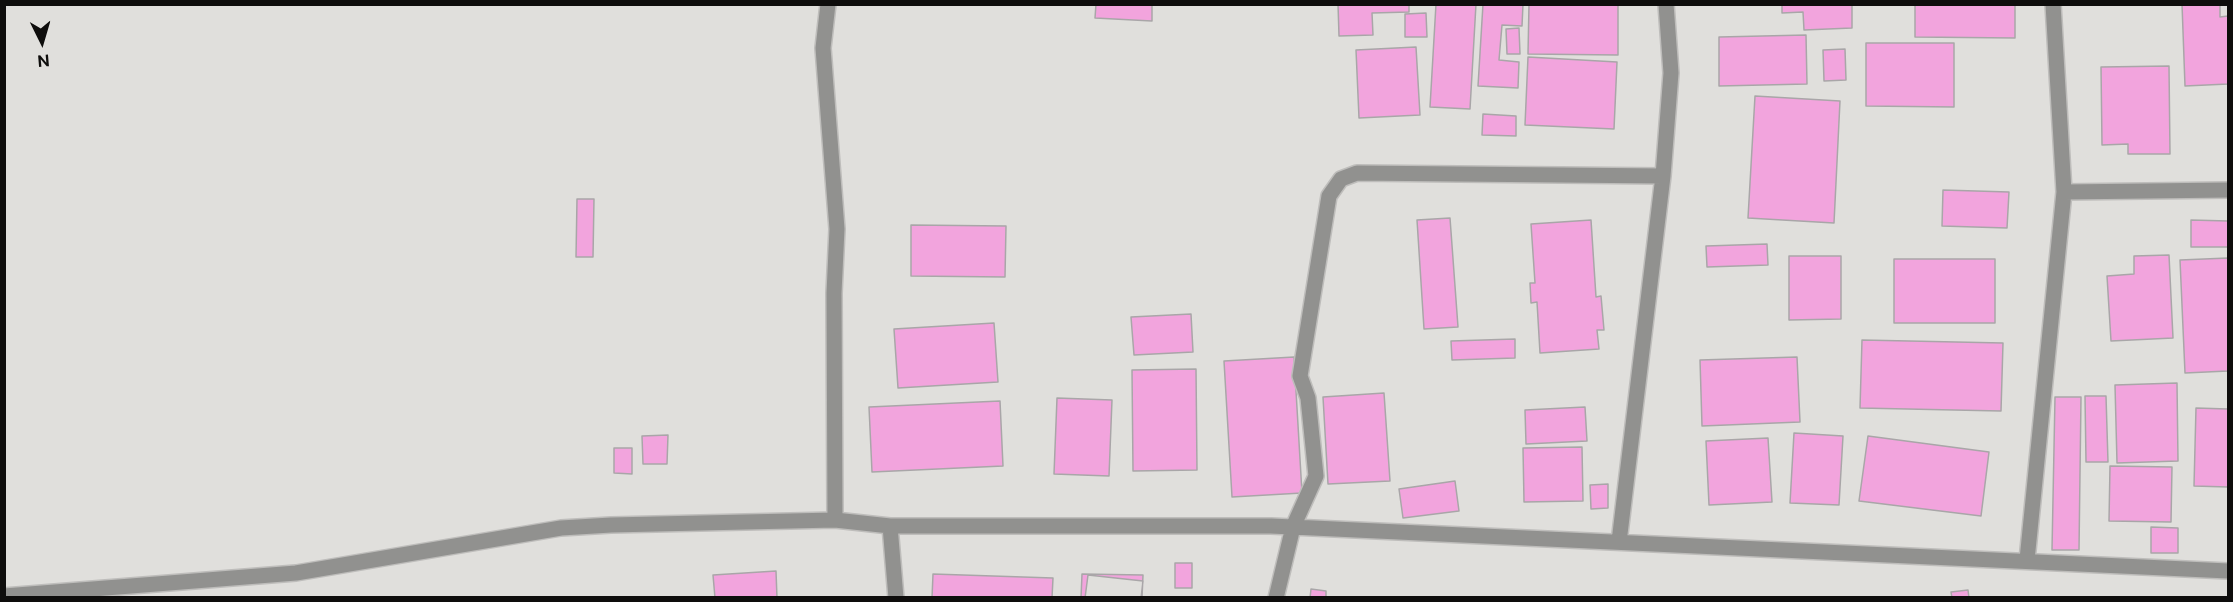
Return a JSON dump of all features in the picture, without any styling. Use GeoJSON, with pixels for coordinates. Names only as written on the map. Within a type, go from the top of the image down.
{"type":"FeatureCollection","features":[{"type":"Feature","properties":{"kind":"street"},"geometry":{"type":"LineString","coordinates":[[828,4],[823,48],[837,230],[834,293],[835,520]]}},
{"type":"Feature","properties":{"kind":"street"},"geometry":{"type":"LineString","coordinates":[[1619,542],[1663,176],[1671,73],[1666,4]]}},
{"type":"Feature","properties":{"kind":"street"},"geometry":{"type":"LineString","coordinates":[[2027,560],[2064,192],[2053,4]]}},
{"type":"Feature","properties":{"kind":"street"},"geometry":{"type":"LineString","coordinates":[[1276,597],[1293,527],[1316,476],[1308,398],[1300,376],[1329,196],[1341,179],[1357,173],[1663,176]]}},
{"type":"Feature","properties":{"kind":"street"},"geometry":{"type":"LineString","coordinates":[[2064,192],[2229,190]]}},
{"type":"Feature","properties":{"kind":"street"},"geometry":{"type":"LineString","coordinates":[[4,596],[296,573],[561,528],[835,520],[890,526],[1293,527],[2229,571]]}},
{"type":"Feature","properties":{"kind":"street"},"geometry":{"type":"LineString","coordinates":[[890,526],[896,597]]}},
{"type":"Feature","properties":{"kind":"building"},"geometry":{"type":"Polygon","coordinates":[[[1096,4],[1152,4],[1152,21],[1095,18],[1096,4]]]}},
{"type":"Feature","properties":{"kind":"building"},"geometry":{"type":"Polygon","coordinates":[[[1338,4],[1409,4],[1409,12],[1372,13],[1373,35],[1339,36],[1338,4]]]}},
{"type":"Feature","properties":{"kind":"building"},"geometry":{"type":"Polygon","coordinates":[[[1436,4],[1476,4],[1470,109],[1430,107],[1436,4]]]}},
{"type":"Feature","properties":{"kind":"building"},"geometry":{"type":"Polygon","coordinates":[[[1483,4],[1523,4],[1522,26],[1502,25],[1499,60],[1519,62],[1518,88],[1478,86],[1483,4]]]}},
{"type":"Feature","properties":{"kind":"building"},"geometry":{"type":"Polygon","coordinates":[[[1529,4],[1618,4],[1618,55],[1528,54],[1529,4]]]}},
{"type":"Feature","properties":{"kind":"building"},"geometry":{"type":"Polygon","coordinates":[[[1782,4],[1852,4],[1852,28],[1804,30],[1803,12],[1782,13],[1782,4]]]}},
{"type":"Feature","properties":{"kind":"building"},"geometry":{"type":"Polygon","coordinates":[[[1915,4],[2015,4],[2015,38],[1915,37],[1915,4]]]}},
{"type":"Feature","properties":{"kind":"building"},"geometry":{"type":"Polygon","coordinates":[[[2182,4],[2220,4],[2220,17],[2228,16],[2228,84],[2185,86],[2182,4]]]}},
{"type":"Feature","properties":{"kind":"building"},"geometry":{"type":"Polygon","coordinates":[[[1426,13],[1427,37],[1405,37],[1405,14],[1426,13]]]}},
{"type":"Feature","properties":{"kind":"building"},"geometry":{"type":"Polygon","coordinates":[[[1519,28],[1520,54],[1507,54],[1506,29],[1519,28]]]}},
{"type":"Feature","properties":{"kind":"building"},"geometry":{"type":"Polygon","coordinates":[[[1806,35],[1807,84],[1719,86],[1719,37],[1806,35]]]}},
{"type":"Feature","properties":{"kind":"building"},"geometry":{"type":"Polygon","coordinates":[[[1866,43],[1954,43],[1954,107],[1866,106],[1866,43]]]}},
{"type":"Feature","properties":{"kind":"building"},"geometry":{"type":"Polygon","coordinates":[[[1416,47],[1420,115],[1359,118],[1356,50],[1416,47]]]}},
{"type":"Feature","properties":{"kind":"building"},"geometry":{"type":"Polygon","coordinates":[[[1845,49],[1846,80],[1824,81],[1823,50],[1845,49]]]}},
{"type":"Feature","properties":{"kind":"building"},"geometry":{"type":"Polygon","coordinates":[[[1528,57],[1617,62],[1614,129],[1525,125],[1528,57]]]}},
{"type":"Feature","properties":{"kind":"building"},"geometry":{"type":"Polygon","coordinates":[[[2169,66],[2170,154],[2128,154],[2128,144],[2102,145],[2101,67],[2169,66]]]}},
{"type":"Feature","properties":{"kind":"building"},"geometry":{"type":"Polygon","coordinates":[[[1755,96],[1840,101],[1834,223],[1748,218],[1755,96]]]}},
{"type":"Feature","properties":{"kind":"building"},"geometry":{"type":"Polygon","coordinates":[[[1483,114],[1516,116],[1516,136],[1482,135],[1483,114]]]}},
{"type":"Feature","properties":{"kind":"building"},"geometry":{"type":"Polygon","coordinates":[[[1943,190],[2009,192],[2007,228],[1942,226],[1943,190]]]}},
{"type":"Feature","properties":{"kind":"building"},"geometry":{"type":"Polygon","coordinates":[[[577,199],[594,199],[593,257],[576,257],[577,199]]]}},
{"type":"Feature","properties":{"kind":"building"},"geometry":{"type":"Polygon","coordinates":[[[1450,218],[1458,327],[1424,329],[1417,220],[1450,218]]]}},
{"type":"Feature","properties":{"kind":"building"},"geometry":{"type":"Polygon","coordinates":[[[1591,220],[1596,297],[1601,296],[1604,330],[1597,330],[1599,349],[1540,353],[1537,302],[1531,303],[1530,283],[1535,283],[1531,224],[1591,220]]]}},
{"type":"Feature","properties":{"kind":"building"},"geometry":{"type":"Polygon","coordinates":[[[2191,220],[2228,221],[2228,247],[2191,247],[2191,220]]]}},
{"type":"Feature","properties":{"kind":"building"},"geometry":{"type":"Polygon","coordinates":[[[911,225],[1006,226],[1005,277],[911,276],[911,225]]]}},
{"type":"Feature","properties":{"kind":"building"},"geometry":{"type":"Polygon","coordinates":[[[1767,244],[1768,265],[1707,267],[1706,246],[1767,244]]]}},
{"type":"Feature","properties":{"kind":"building"},"geometry":{"type":"Polygon","coordinates":[[[2169,255],[2173,338],[2111,341],[2107,276],[2134,274],[2134,256],[2169,255]]]}},
{"type":"Feature","properties":{"kind":"building"},"geometry":{"type":"Polygon","coordinates":[[[1789,256],[1841,256],[1841,319],[1789,320],[1789,256]]]}},
{"type":"Feature","properties":{"kind":"building"},"geometry":{"type":"Polygon","coordinates":[[[2228,258],[2228,371],[2185,373],[2180,260],[2228,258]]]}},
{"type":"Feature","properties":{"kind":"building"},"geometry":{"type":"Polygon","coordinates":[[[1894,259],[1995,259],[1995,323],[1894,323],[1894,259]]]}},
{"type":"Feature","properties":{"kind":"building"},"geometry":{"type":"Polygon","coordinates":[[[1191,314],[1193,352],[1134,355],[1131,317],[1191,314]]]}},
{"type":"Feature","properties":{"kind":"building"},"geometry":{"type":"Polygon","coordinates":[[[994,323],[998,382],[898,388],[894,329],[994,323]]]}},
{"type":"Feature","properties":{"kind":"building"},"geometry":{"type":"Polygon","coordinates":[[[1515,339],[1515,358],[1452,360],[1451,341],[1515,339]]]}},
{"type":"Feature","properties":{"kind":"building"},"geometry":{"type":"Polygon","coordinates":[[[1862,340],[2003,343],[2001,411],[1860,408],[1862,340]]]}},
{"type":"Feature","properties":{"kind":"building"},"geometry":{"type":"Polygon","coordinates":[[[1294,357],[1302,493],[1232,497],[1224,361],[1294,357]]]}},
{"type":"Feature","properties":{"kind":"building"},"geometry":{"type":"Polygon","coordinates":[[[1797,357],[1800,422],[1702,426],[1700,360],[1797,357]]]}},
{"type":"Feature","properties":{"kind":"building"},"geometry":{"type":"Polygon","coordinates":[[[1196,369],[1197,470],[1133,471],[1132,370],[1196,369]]]}},
{"type":"Feature","properties":{"kind":"building"},"geometry":{"type":"Polygon","coordinates":[[[2177,383],[2178,461],[2117,463],[2115,385],[2177,383]]]}},
{"type":"Feature","properties":{"kind":"building"},"geometry":{"type":"Polygon","coordinates":[[[1384,393],[1390,481],[1328,484],[1323,397],[1384,393]]]}},
{"type":"Feature","properties":{"kind":"building"},"geometry":{"type":"Polygon","coordinates":[[[2085,396],[2106,396],[2108,462],[2086,462],[2085,396]]]}},
{"type":"Feature","properties":{"kind":"building"},"geometry":{"type":"Polygon","coordinates":[[[2055,397],[2081,397],[2079,550],[2052,550],[2055,397]]]}},
{"type":"Feature","properties":{"kind":"building"},"geometry":{"type":"Polygon","coordinates":[[[1057,398],[1112,400],[1109,476],[1054,474],[1057,398]]]}},
{"type":"Feature","properties":{"kind":"building"},"geometry":{"type":"Polygon","coordinates":[[[1000,401],[1003,466],[872,472],[869,407],[1000,401]]]}},
{"type":"Feature","properties":{"kind":"building"},"geometry":{"type":"Polygon","coordinates":[[[1585,407],[1587,441],[1526,444],[1525,410],[1585,407]]]}},
{"type":"Feature","properties":{"kind":"building"},"geometry":{"type":"Polygon","coordinates":[[[2196,408],[2228,409],[2228,487],[2194,486],[2196,408]]]}},
{"type":"Feature","properties":{"kind":"building"},"geometry":{"type":"Polygon","coordinates":[[[1794,433],[1843,436],[1839,505],[1790,503],[1794,433]]]}},
{"type":"Feature","properties":{"kind":"building"},"geometry":{"type":"Polygon","coordinates":[[[668,435],[667,464],[643,464],[642,436],[668,435]]]}},
{"type":"Feature","properties":{"kind":"building"},"geometry":{"type":"Polygon","coordinates":[[[1868,436],[1989,452],[1981,516],[1859,501],[1868,436]]]}},
{"type":"Feature","properties":{"kind":"building"},"geometry":{"type":"Polygon","coordinates":[[[1768,438],[1772,502],[1709,505],[1706,441],[1768,438]]]}},
{"type":"Feature","properties":{"kind":"building"},"geometry":{"type":"Polygon","coordinates":[[[1582,447],[1583,501],[1524,502],[1523,448],[1582,447]]]}},
{"type":"Feature","properties":{"kind":"building"},"geometry":{"type":"Polygon","coordinates":[[[614,448],[632,448],[632,474],[614,473],[614,448]]]}},
{"type":"Feature","properties":{"kind":"building"},"geometry":{"type":"Polygon","coordinates":[[[2110,466],[2172,467],[2171,522],[2109,521],[2110,466]]]}},
{"type":"Feature","properties":{"kind":"building"},"geometry":{"type":"Polygon","coordinates":[[[1455,481],[1459,511],[1403,518],[1399,489],[1455,481]]]}},
{"type":"Feature","properties":{"kind":"building"},"geometry":{"type":"Polygon","coordinates":[[[1608,484],[1608,508],[1591,509],[1590,485],[1608,484]]]}},
{"type":"Feature","properties":{"kind":"building"},"geometry":{"type":"Polygon","coordinates":[[[2151,527],[2178,528],[2178,553],[2151,553],[2151,527]]]}},
{"type":"Feature","properties":{"kind":"building"},"geometry":{"type":"Polygon","coordinates":[[[1175,563],[1192,563],[1192,588],[1175,588],[1175,563]]]}},
{"type":"Feature","properties":{"kind":"building"},"geometry":{"type":"Polygon","coordinates":[[[776,571],[777,598],[715,598],[713,575],[776,571]]]}},
{"type":"Feature","properties":{"kind":"building"},"geometry":{"type":"Polygon","coordinates":[[[933,574],[1053,578],[1052,598],[932,598],[933,574]]]}},
{"type":"Feature","properties":{"kind":"building"},"geometry":{"type":"Polygon","coordinates":[[[1082,574],[1143,575],[1142,598],[1081,598],[1082,574]]]}},
{"type":"Feature","properties":{"kind":"building"},"geometry":{"type":"Polygon","coordinates":[[[1088,575],[1143,581],[1141,598],[1085,598],[1088,575]]]}},
{"type":"Feature","properties":{"kind":"building"},"geometry":{"type":"Polygon","coordinates":[[[1311,589],[1326,591],[1326,598],[1310,598],[1311,589]]]}},
{"type":"Feature","properties":{"kind":"building"},"geometry":{"type":"Polygon","coordinates":[[[1968,590],[1969,598],[1952,598],[1951,592],[1968,590]]]}}]}
